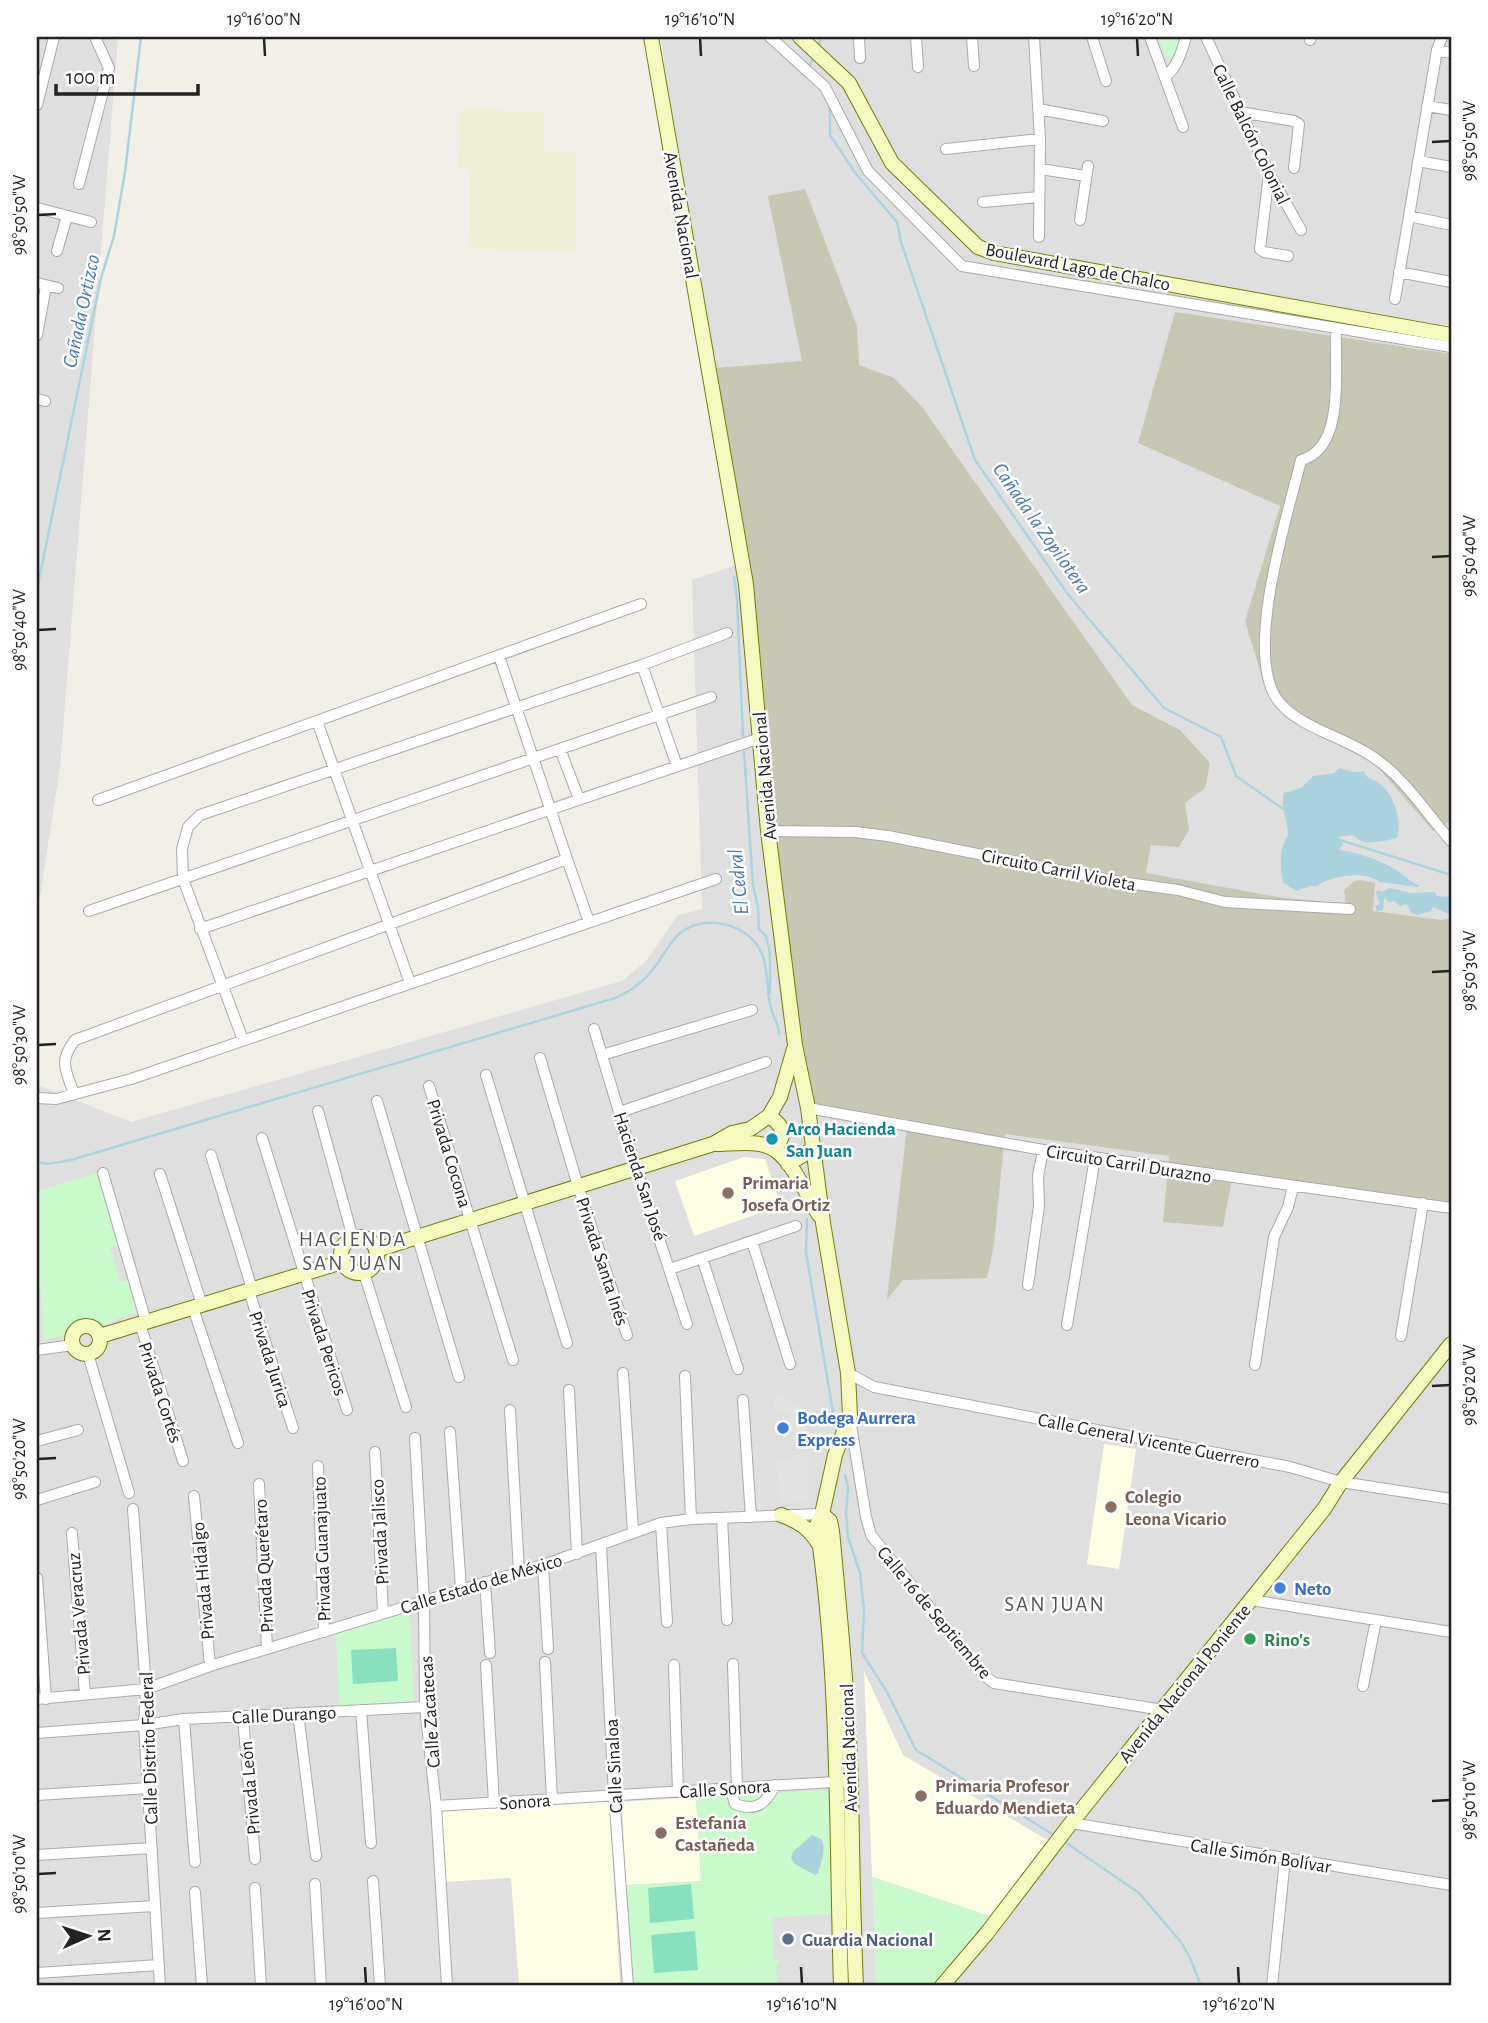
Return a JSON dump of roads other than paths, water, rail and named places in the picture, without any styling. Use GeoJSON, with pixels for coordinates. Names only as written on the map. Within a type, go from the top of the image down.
{"type":"FeatureCollection","features":[{"type":"Feature","properties":{"kind":"main road","name":"Avenida Nacional"},"geometry":{"type":"LineString","coordinates":[[651,37],[746,584],[768,831],[795,1045],[808,1108],[823,1223],[848,1373],[850,1416],[835,1455],[822,1514],[817,1525],[844,1781],[856,1986]]}},
{"type":"Feature","properties":{"kind":"main road","name":"Boulevard Lago de Chalco"},"geometry":{"type":"LineString","coordinates":[[800,37],[849,83],[897,168],[978,247],[1007,255],[1451,335]]}},
{"type":"Feature","properties":{"kind":"main road"},"geometry":{"type":"LineString","coordinates":[[376,1250],[713,1144],[732,1133],[750,1129],[769,1116],[780,1097],[795,1045]]}},
{"type":"Feature","properties":{"kind":"main road"},"geometry":{"type":"LineString","coordinates":[[780,1097],[808,1108]]}},
{"type":"Feature","properties":{"kind":"main road"},"geometry":{"type":"LineString","coordinates":[[769,1116],[780,1124],[783,1133],[782,1140],[774,1149]]}},
{"type":"Feature","properties":{"kind":"main road"},"geometry":{"type":"LineString","coordinates":[[713,1144],[751,1143],[774,1149],[788,1164],[823,1223]]}},
{"type":"Feature","properties":{"kind":"main road"},"geometry":{"type":"LineString","coordinates":[[788,1164],[813,1149]]}},
{"type":"Feature","properties":{"kind":"main road"},"geometry":{"type":"LineString","coordinates":[[353,1238],[365,1238],[376,1250],[373,1266],[364,1273],[354,1273],[342,1262],[344,1245],[353,1238]]}},
{"type":"Feature","properties":{"kind":"main road"},"geometry":{"type":"LineString","coordinates":[[100,1336],[342,1262]]}},
{"type":"Feature","properties":{"kind":"main road"},"geometry":{"type":"LineString","coordinates":[[82,1326],[91,1326],[100,1336],[97,1349],[88,1354],[79,1352],[73,1345],[72,1336],[82,1326]]}},
{"type":"Feature","properties":{"kind":"main road","name":"Avenida Nacional Poniente"},"geometry":{"type":"LineString","coordinates":[[942,1986],[1324,1509],[1341,1482],[1451,1344]]}},
{"type":"Feature","properties":{"kind":"main road","name":"Avenida Nacional"},"geometry":{"type":"LineString","coordinates":[[822,1514],[830,1521],[832,1531],[843,1646],[841,1986]]}},
{"type":"Feature","properties":{"kind":"main road"},"geometry":{"type":"LineString","coordinates":[[781,1515],[798,1521],[813,1535],[821,1549]]}},
{"type":"Feature","properties":{"kind":"street"},"geometry":{"type":"LineString","coordinates":[[37,105],[54,37]]}},
{"type":"Feature","properties":{"kind":"street"},"geometry":{"type":"LineString","coordinates":[[79,184],[109,68],[95,37]]}},
{"type":"Feature","properties":{"kind":"street"},"geometry":{"type":"LineString","coordinates":[[770,37],[825,88],[868,171],[962,266],[1451,347]]}},
{"type":"Feature","properties":{"kind":"street"},"geometry":{"type":"LineString","coordinates":[[859,37],[860,58]]}},
{"type":"Feature","properties":{"kind":"street"},"geometry":{"type":"LineString","coordinates":[[916,37],[918,67]]}},
{"type":"Feature","properties":{"kind":"street"},"geometry":{"type":"LineString","coordinates":[[972,37],[974,66]]}},
{"type":"Feature","properties":{"kind":"street"},"geometry":{"type":"LineString","coordinates":[[1034,37],[1040,139],[1039,237]]}},
{"type":"Feature","properties":{"kind":"street"},"geometry":{"type":"LineString","coordinates":[[1092,37],[1107,81]]}},
{"type":"Feature","properties":{"kind":"street"},"geometry":{"type":"LineString","coordinates":[[1150,37],[1183,127]]}},
{"type":"Feature","properties":{"kind":"street"},"geometry":{"type":"LineString","coordinates":[[1165,77],[1174,70],[1186,37]]}},
{"type":"Feature","properties":{"kind":"street","name":"Calle Balcón Colonial"},"geometry":{"type":"LineString","coordinates":[[1206,37],[1269,173],[1301,230]]}},
{"type":"Feature","properties":{"kind":"street"},"geometry":{"type":"LineString","coordinates":[[1395,299],[1437,50],[1442,37]]}},
{"type":"Feature","properties":{"kind":"street"},"geometry":{"type":"LineString","coordinates":[[1437,50],[1451,53]]}},
{"type":"Feature","properties":{"kind":"street"},"geometry":{"type":"LineString","coordinates":[[1427,106],[1451,110]]}},
{"type":"Feature","properties":{"kind":"street"},"geometry":{"type":"LineString","coordinates":[[1038,108],[1103,121]]}},
{"type":"Feature","properties":{"kind":"street"},"geometry":{"type":"LineString","coordinates":[[1240,113],[1299,124],[1294,168]]}},
{"type":"Feature","properties":{"kind":"street"},"geometry":{"type":"LineString","coordinates":[[946,149],[1040,139]]}},
{"type":"Feature","properties":{"kind":"street"},"geometry":{"type":"LineString","coordinates":[[1419,161],[1451,167]]}},
{"type":"Feature","properties":{"kind":"street"},"geometry":{"type":"LineString","coordinates":[[1040,169],[1087,171],[1080,220]]}},
{"type":"Feature","properties":{"kind":"street"},"geometry":{"type":"LineString","coordinates":[[1269,173],[1260,249],[1288,256]]}},
{"type":"Feature","properties":{"kind":"street"},"geometry":{"type":"LineString","coordinates":[[983,202],[1040,197]]}},
{"type":"Feature","properties":{"kind":"street"},"geometry":{"type":"LineString","coordinates":[[37,208],[91,222]]}},
{"type":"Feature","properties":{"kind":"street"},"geometry":{"type":"LineString","coordinates":[[58,251],[67,216]]}},
{"type":"Feature","properties":{"kind":"street"},"geometry":{"type":"LineString","coordinates":[[1409,216],[1451,225]]}},
{"type":"Feature","properties":{"kind":"street"},"geometry":{"type":"LineString","coordinates":[[1399,272],[1451,282]]}},
{"type":"Feature","properties":{"kind":"street"},"geometry":{"type":"LineString","coordinates":[[37,335],[42,284],[58,288]]}},
{"type":"Feature","properties":{"kind":"street"},"geometry":{"type":"LineString","coordinates":[[1336,328],[1338,393],[1325,443],[1309,458],[1301,460],[1273,572],[1265,631],[1266,672],[1271,691],[1292,714],[1354,744],[1379,761],[1400,780],[1451,841]]}},
{"type":"Feature","properties":{"kind":"street"},"geometry":{"type":"LineString","coordinates":[[98,800],[641,604]]}},
{"type":"Feature","properties":{"kind":"street"},"geometry":{"type":"LineString","coordinates":[[243,1040],[183,879],[182,849],[188,827],[200,815],[642,665],[727,633]]}},
{"type":"Feature","properties":{"kind":"street"},"geometry":{"type":"LineString","coordinates":[[499,656],[589,922]]}},
{"type":"Feature","properties":{"kind":"street"},"geometry":{"type":"LineString","coordinates":[[642,665],[677,766]]}},
{"type":"Feature","properties":{"kind":"street"},"geometry":{"type":"LineString","coordinates":[[89,911],[711,697]]}},
{"type":"Feature","properties":{"kind":"street"},"geometry":{"type":"LineString","coordinates":[[317,721],[410,983]]}},
{"type":"Feature","properties":{"kind":"street"},"geometry":{"type":"LineString","coordinates":[[200,929],[760,738]]}},
{"type":"Feature","properties":{"kind":"street"},"geometry":{"type":"LineString","coordinates":[[560,749],[579,799]]}},
{"type":"Feature","properties":{"kind":"street","name":"Circuito Carril Violeta"},"geometry":{"type":"LineString","coordinates":[[768,831],[855,832],[888,836],[1112,881],[1178,890],[1225,902],[1350,909]]}},
{"type":"Feature","properties":{"kind":"street"},"geometry":{"type":"LineString","coordinates":[[75,1094],[64,1065],[65,1053],[75,1040],[567,859]]}},
{"type":"Feature","properties":{"kind":"street"},"geometry":{"type":"LineString","coordinates":[[37,1098],[56,1099],[131,1079],[716,879]]}},
{"type":"Feature","properties":{"kind":"street"},"geometry":{"type":"LineString","coordinates":[[602,1055],[752,1010]]}},
{"type":"Feature","properties":{"kind":"street","name":"Hacienda San José"},"geometry":{"type":"LineString","coordinates":[[594,1029],[687,1324]]}},
{"type":"Feature","properties":{"kind":"street","name":"Privada Santa Inés"},"geometry":{"type":"LineString","coordinates":[[540,1058],[627,1335]]}},
{"type":"Feature","properties":{"kind":"street"},"geometry":{"type":"LineString","coordinates":[[620,1112],[766,1062]]}},
{"type":"Feature","properties":{"kind":"street"},"geometry":{"type":"LineString","coordinates":[[486,1076],[568,1343]]}},
{"type":"Feature","properties":{"kind":"street","name":"Privada Cocona"},"geometry":{"type":"LineString","coordinates":[[429,1086],[513,1360]]}},
{"type":"Feature","properties":{"kind":"street"},"geometry":{"type":"LineString","coordinates":[[377,1101],[459,1377]]}},
{"type":"Feature","properties":{"kind":"street","name":"Circuito Carril Durazno"},"geometry":{"type":"LineString","coordinates":[[808,1108],[1043,1150],[1451,1208]]}},
{"type":"Feature","properties":{"kind":"street"},"geometry":{"type":"LineString","coordinates":[[318,1111],[353,1238]]}},
{"type":"Feature","properties":{"kind":"street","name":"Privada Pericos"},"geometry":{"type":"LineString","coordinates":[[262,1138],[346,1410]]}},
{"type":"Feature","properties":{"kind":"street"},"geometry":{"type":"LineString","coordinates":[[1028,1285],[1039,1206],[1038,1175],[1043,1150]]}},
{"type":"Feature","properties":{"kind":"street","name":"Privada Jurica"},"geometry":{"type":"LineString","coordinates":[[211,1155],[293,1427]]}},
{"type":"Feature","properties":{"kind":"street"},"geometry":{"type":"LineString","coordinates":[[1067,1325],[1095,1158]]}},
{"type":"Feature","properties":{"kind":"street","name":"Privada Cortés"},"geometry":{"type":"LineString","coordinates":[[103,1173],[183,1461]]}},
{"type":"Feature","properties":{"kind":"street"},"geometry":{"type":"LineString","coordinates":[[160,1174],[238,1443]]}},
{"type":"Feature","properties":{"kind":"street"},"geometry":{"type":"LineString","coordinates":[[1255,1366],[1269,1257],[1293,1187]]}},
{"type":"Feature","properties":{"kind":"street"},"geometry":{"type":"LineString","coordinates":[[1401,1336],[1423,1203]]}},
{"type":"Feature","properties":{"kind":"street"},"geometry":{"type":"LineString","coordinates":[[670,1269],[796,1226]]}},
{"type":"Feature","properties":{"kind":"street"},"geometry":{"type":"LineString","coordinates":[[752,1241],[790,1364]]}},
{"type":"Feature","properties":{"kind":"street"},"geometry":{"type":"LineString","coordinates":[[702,1258],[738,1369]]}},
{"type":"Feature","properties":{"kind":"street"},"geometry":{"type":"LineString","coordinates":[[364,1273],[406,1407]]}},
{"type":"Feature","properties":{"kind":"street"},"geometry":{"type":"LineString","coordinates":[[37,1350],[73,1345]]}},
{"type":"Feature","properties":{"kind":"street"},"geometry":{"type":"LineString","coordinates":[[88,1354],[129,1493]]}},
{"type":"Feature","properties":{"kind":"street"},"geometry":{"type":"LineString","coordinates":[[623,1373],[633,1532]]}},
{"type":"Feature","properties":{"kind":"street","name":"Calle General Vicente Guerrero"},"geometry":{"type":"LineString","coordinates":[[848,1373],[874,1387],[1290,1467],[1341,1482],[1451,1499]]}},
{"type":"Feature","properties":{"kind":"street"},"geometry":{"type":"LineString","coordinates":[[685,1376],[691,1519]]}},
{"type":"Feature","properties":{"kind":"street"},"geometry":{"type":"LineString","coordinates":[[569,1390],[577,1554]]}},
{"type":"Feature","properties":{"kind":"street"},"geometry":{"type":"LineString","coordinates":[[743,1400],[751,1517]]}},
{"type":"Feature","properties":{"kind":"street"},"geometry":{"type":"LineString","coordinates":[[510,1410],[519,1572]]}},
{"type":"Feature","properties":{"kind":"street","name":"Calle 16 de Septiembre"},"geometry":{"type":"LineString","coordinates":[[850,1416],[866,1517],[872,1535],[985,1676],[994,1683],[1163,1710]]}},
{"type":"Feature","properties":{"kind":"street"},"geometry":{"type":"LineString","coordinates":[[37,1441],[78,1430]]}},
{"type":"Feature","properties":{"kind":"street"},"geometry":{"type":"LineString","coordinates":[[450,1432],[461,1589]]}},
{"type":"Feature","properties":{"kind":"street","name":"Calle Zacatecas"},"geometry":{"type":"LineString","coordinates":[[415,1438],[425,1601],[425,1707],[436,1806],[447,1986]]}},
{"type":"Feature","properties":{"kind":"street","name":"Privada Jalisco"},"geometry":{"type":"LineString","coordinates":[[375,1452],[383,1613]]}},
{"type":"Feature","properties":{"kind":"street","name":"Privada Guanajuato"},"geometry":{"type":"LineString","coordinates":[[318,1466],[324,1632]]}},
{"type":"Feature","properties":{"kind":"street"},"geometry":{"type":"LineString","coordinates":[[37,1500],[94,1482]]}},
{"type":"Feature","properties":{"kind":"street","name":"Privada Querétaro"},"geometry":{"type":"LineString","coordinates":[[259,1484],[267,1649]]}},
{"type":"Feature","properties":{"kind":"street","name":"Privada Hidalgo"},"geometry":{"type":"LineString","coordinates":[[194,1496],[210,1666]]}},
{"type":"Feature","properties":{"kind":"street","name":"Calle Distrito Federal"},"geometry":{"type":"LineString","coordinates":[[133,1510],[146,1689],[144,1725],[160,1986]]}},
{"type":"Feature","properties":{"kind":"street","name":"Calle Estado de México"},"geometry":{"type":"LineString","coordinates":[[41,1699],[146,1689],[210,1666],[543,1565],[661,1523],[691,1519],[822,1514]]}},
{"type":"Feature","properties":{"kind":"street"},"geometry":{"type":"LineString","coordinates":[[722,1518],[727,1620]]}},
{"type":"Feature","properties":{"kind":"street"},"geometry":{"type":"LineString","coordinates":[[661,1523],[667,1622]]}},
{"type":"Feature","properties":{"kind":"street","name":"Privada Veracruz"},"geometry":{"type":"LineString","coordinates":[[72,1533],[85,1694]]}},
{"type":"Feature","properties":{"kind":"street","name":"Calle Sinaloa"},"geometry":{"type":"LineString","coordinates":[[601,1546],[614,1794],[628,1986]]}},
{"type":"Feature","properties":{"kind":"street"},"geometry":{"type":"LineString","coordinates":[[543,1565],[548,1648]]}},
{"type":"Feature","properties":{"kind":"street"},"geometry":{"type":"LineString","coordinates":[[37,1578],[41,1699]]}},
{"type":"Feature","properties":{"kind":"street"},"geometry":{"type":"LineString","coordinates":[[485,1582],[490,1653]]}},
{"type":"Feature","properties":{"kind":"street"},"geometry":{"type":"LineString","coordinates":[[1251,1600],[1451,1632]]}},
{"type":"Feature","properties":{"kind":"street"},"geometry":{"type":"LineString","coordinates":[[1363,1686],[1376,1620]]}},
{"type":"Feature","properties":{"kind":"street"},"geometry":{"type":"LineString","coordinates":[[545,1662],[552,1799]]}},
{"type":"Feature","properties":{"kind":"street"},"geometry":{"type":"LineString","coordinates":[[733,1664],[735,1804],[754,1808],[763,1804],[775,1785]]}},
{"type":"Feature","properties":{"kind":"street"},"geometry":{"type":"LineString","coordinates":[[486,1665],[494,1803]]}},
{"type":"Feature","properties":{"kind":"street"},"geometry":{"type":"LineString","coordinates":[[674,1665],[678,1792]]}},
{"type":"Feature","properties":{"kind":"street","name":"Calle Durango"},"geometry":{"type":"LineString","coordinates":[[37,1733],[144,1725],[184,1719],[425,1707]]}},
{"type":"Feature","properties":{"kind":"street"},"geometry":{"type":"LineString","coordinates":[[362,1710],[371,1843]]}},
{"type":"Feature","properties":{"kind":"street"},"geometry":{"type":"LineString","coordinates":[[298,1713],[316,1856]]}},
{"type":"Feature","properties":{"kind":"street","name":"Privada León"},"geometry":{"type":"LineString","coordinates":[[243,1717],[256,1859]]}},
{"type":"Feature","properties":{"kind":"street"},"geometry":{"type":"LineString","coordinates":[[184,1719],[195,1862]]}},
{"type":"Feature","properties":{"kind":"street","name":"Calle Sonora"},"geometry":{"type":"LineString","coordinates":[[614,1794],[844,1781]]}},
{"type":"Feature","properties":{"kind":"street"},"geometry":{"type":"LineString","coordinates":[[37,1795],[149,1788]]}},
{"type":"Feature","properties":{"kind":"street","name":"Sonora"},"geometry":{"type":"LineString","coordinates":[[436,1806],[614,1794]]}},
{"type":"Feature","properties":{"kind":"street","name":"Calle Simón Bolívar"},"geometry":{"type":"LineString","coordinates":[[1071,1823],[1451,1885]]}},
{"type":"Feature","properties":{"kind":"street"},"geometry":{"type":"LineString","coordinates":[[37,1855],[152,1848]]}},
{"type":"Feature","properties":{"kind":"street"},"geometry":{"type":"LineString","coordinates":[[1272,1986],[1285,1859]]}},
{"type":"Feature","properties":{"kind":"street"},"geometry":{"type":"LineString","coordinates":[[373,1881],[380,1986]]}},
{"type":"Feature","properties":{"kind":"street"},"geometry":{"type":"LineString","coordinates":[[315,1884],[321,1986]]}},
{"type":"Feature","properties":{"kind":"street"},"geometry":{"type":"LineString","coordinates":[[255,1888],[261,1986]]}},
{"type":"Feature","properties":{"kind":"street"},"geometry":{"type":"LineString","coordinates":[[195,1892],[202,1986]]}},
{"type":"Feature","properties":{"kind":"street"},"geometry":{"type":"LineString","coordinates":[[37,1913],[155,1906]]}},
{"type":"Feature","properties":{"kind":"street"},"geometry":{"type":"LineString","coordinates":[[37,1973],[159,1965]]}},
{"type":"Feature","properties":{"kind":"water"},"geometry":{"type":"Polygon","coordinates":[[[1339,768],[1353,772],[1364,771],[1368,778],[1383,787],[1397,811],[1398,830],[1397,838],[1374,843],[1353,835],[1337,837],[1343,844],[1339,850],[1395,869],[1419,885],[1418,887],[1379,882],[1357,875],[1339,877],[1297,891],[1283,883],[1281,852],[1288,836],[1284,793],[1301,788],[1313,776],[1334,773],[1339,768]]]}},
{"type":"Feature","properties":{"kind":"water"},"geometry":{"type":"Polygon","coordinates":[[[1390,888],[1411,893],[1435,892],[1437,896],[1451,897],[1451,912],[1449,914],[1433,907],[1431,911],[1417,915],[1410,912],[1406,904],[1400,906],[1384,898],[1383,910],[1377,911],[1375,906],[1380,904],[1376,893],[1378,890],[1382,892],[1390,888]]]}},
{"type":"Feature","properties":{"kind":"water"},"geometry":{"type":"Polygon","coordinates":[[[812,1835],[821,1839],[823,1847],[823,1856],[815,1875],[791,1859],[793,1852],[812,1835]]]}},
{"type":"Feature","properties":{"kind":"waterway","name":"Cañada Ortizco"},"geometry":{"type":"LineString","coordinates":[[37,589],[101,278],[114,236],[125,172],[141,37]]}},
{"type":"Feature","properties":{"kind":"waterway","name":"Cañada la Zopilotera"},"geometry":{"type":"LineString","coordinates":[[818,46],[822,37]]}},
{"type":"Feature","properties":{"kind":"waterway","name":"Cañada la Zopilotera"},"geometry":{"type":"LineString","coordinates":[[808,69],[814,55]]}},
{"type":"Feature","properties":{"kind":"waterway","name":"Cañada la Zopilotera"},"geometry":{"type":"LineString","coordinates":[[830,107],[830,135],[856,174],[897,222],[901,242],[975,460],[1067,593],[1164,708],[1221,737],[1236,776],[1286,811]]}},
{"type":"Feature","properties":{"kind":"waterway","name":"El Cedral"},"geometry":{"type":"LineString","coordinates":[[734,577],[743,736]]}},
{"type":"Feature","properties":{"kind":"waterway","name":"El Cedral"},"geometry":{"type":"LineString","coordinates":[[744,752],[753,885],[759,929],[766,936],[770,953],[770,993]]}},
{"type":"Feature","properties":{"kind":"waterway","name":"Cañada la Zopilotera"},"geometry":{"type":"LineString","coordinates":[[1334,838],[1451,875]]}},
{"type":"Feature","properties":{"kind":"waterway"},"geometry":{"type":"LineString","coordinates":[[37,1162],[48,1164],[71,1160],[615,998],[648,975],[679,934],[689,927],[701,924],[725,924],[747,935],[756,944],[764,961],[769,1001],[779,1034]]}},
{"type":"Feature","properties":{"kind":"waterway"},"geometry":{"type":"LineString","coordinates":[[807,1219],[806,1252],[836,1430]]}},
{"type":"Feature","properties":{"kind":"waterway"},"geometry":{"type":"LineString","coordinates":[[845,1475],[848,1488],[848,1537],[860,1573],[864,1611],[862,1653],[887,1692],[916,1750],[1054,1835]]}},
{"type":"Feature","properties":{"kind":"waterway"},"geometry":{"type":"LineString","coordinates":[[1062,1840],[1139,1893],[1181,1942],[1201,1986]]}},
{"type":"Feature","properties":{"kind":"place","name":"Arco Hacienda San Juan"},"geometry":{"type":"Point","coordinates":[772,1139]}},
{"type":"Feature","properties":{"kind":"place","name":"Primaria Josefa Ortiz"},"geometry":{"type":"Point","coordinates":[728,1193]}},
{"type":"Feature","properties":{"kind":"place","name":"Bodega Aurrera Express"},"geometry":{"type":"Point","coordinates":[783,1428]}},
{"type":"Feature","properties":{"kind":"place","name":"Colegio Leona Vicario"},"geometry":{"type":"Point","coordinates":[1111,1507]}},
{"type":"Feature","properties":{"kind":"place","name":"Neto"},"geometry":{"type":"Point","coordinates":[1280,1588]}},
{"type":"Feature","properties":{"kind":"place","name":"Rino's"},"geometry":{"type":"Point","coordinates":[1250,1639]}},
{"type":"Feature","properties":{"kind":"place","name":"Primaria Profesor Eduardo Mendieta"},"geometry":{"type":"Point","coordinates":[921,1796]}},
{"type":"Feature","properties":{"kind":"place","name":"Estefanía Castañeda"},"geometry":{"type":"Point","coordinates":[661,1833]}},
{"type":"Feature","properties":{"kind":"place","name":"Guardia Nacional"},"geometry":{"type":"Point","coordinates":[788,1939]}},
{"type":"Feature","properties":{"kind":"district","name":"HACIENDA SAN JUAN"},"geometry":{"type":"Point","coordinates":[353,1251]}},
{"type":"Feature","properties":{"kind":"district","name":"SAN JUAN"},"geometry":{"type":"Point","coordinates":[1055,1604]}}]}
